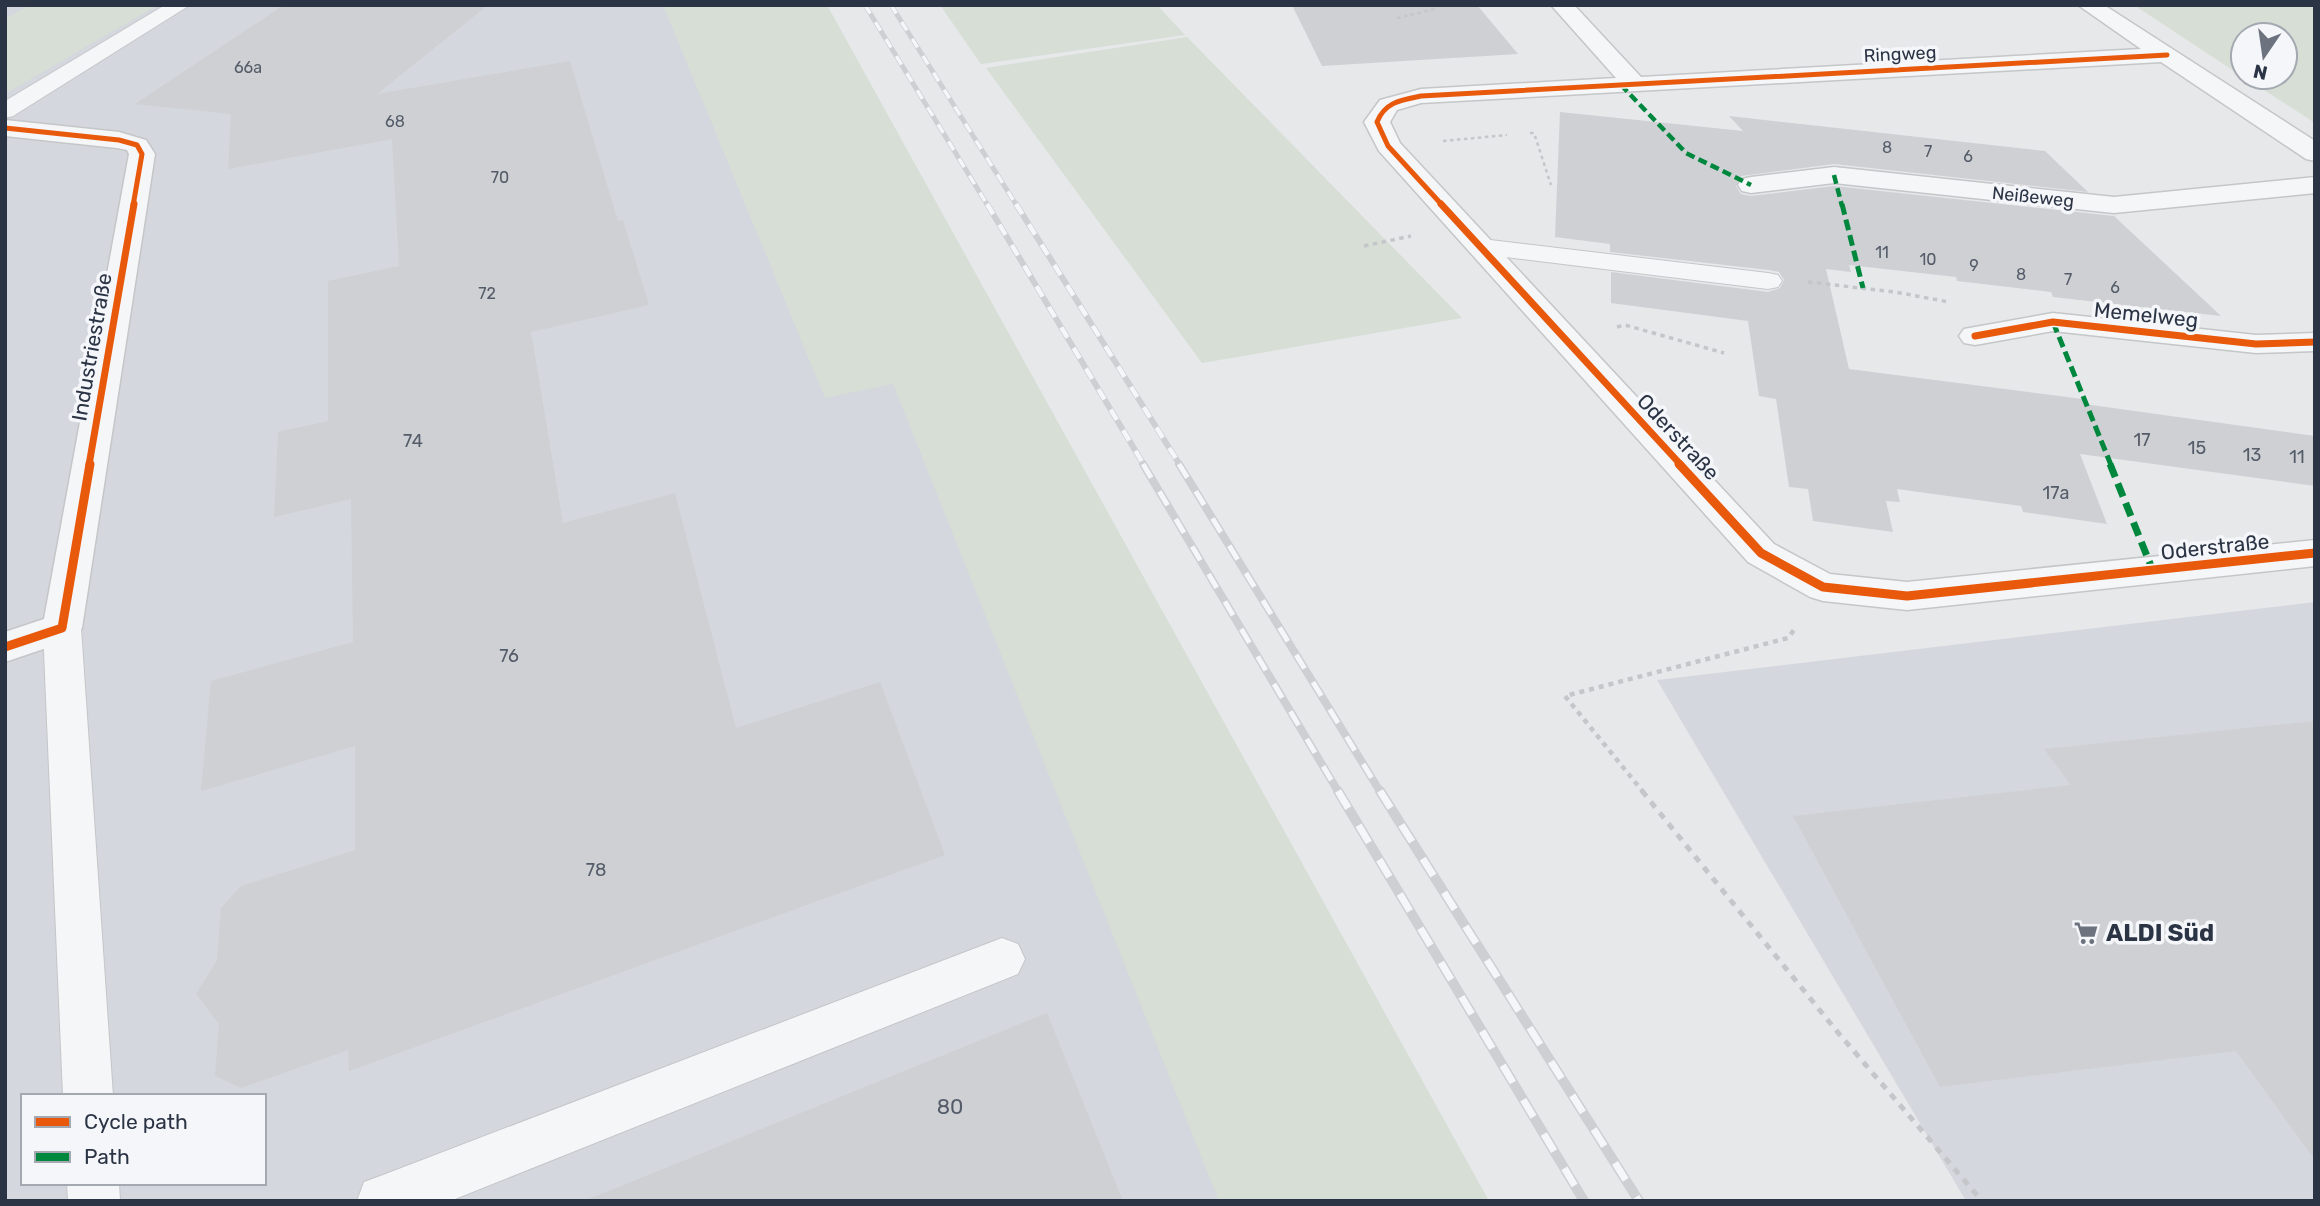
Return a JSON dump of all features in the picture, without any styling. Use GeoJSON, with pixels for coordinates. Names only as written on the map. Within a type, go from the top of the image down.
{"type":"FeatureCollection","features":[{"type":"Feature","properties":{"kind":"street"},"geometry":{"type":"LineString","coordinates":[[1562,5],[1635,84]]}},
{"type":"Feature","properties":{"kind":"street"},"geometry":{"type":"LineString","coordinates":[[2089,5],[2315,153]]}},
{"type":"Feature","properties":{"kind":"street","name":"Ringweg"},"geometry":{"type":"LineString","coordinates":[[1635,84],[2167,55]]}},
{"type":"Feature","properties":{"kind":"street","name":"Oderstraße"},"geometry":{"type":"LineString","coordinates":[[1635,84],[1421,96],[1391,102],[1380,112],[1377,122],[1388,146],[1761,553],[1823,587],[1907,596],[2315,553]]}},
{"type":"Feature","properties":{"kind":"street","name":"Industriestraße"},"geometry":{"type":"LineString","coordinates":[[5,128],[119,140],[137,145],[142,153],[62,628]]}},
{"type":"Feature","properties":{"kind":"street","name":"Neißeweg"},"geometry":{"type":"LineString","coordinates":[[1751,185],[1834,176],[2114,205],[2315,185]]}},
{"type":"Feature","properties":{"kind":"street","name":"Memelweg"},"geometry":{"type":"LineString","coordinates":[[1975,336],[2053,322],[2256,344],[2315,342]]}},
{"type":"Feature","properties":{"kind":"street"},"geometry":{"type":"LineString","coordinates":[[5,647],[62,628]]}},
{"type":"Feature","properties":{"kind":"lane"},"geometry":{"type":"LineString","coordinates":[[5,111],[180,5]]}},
{"type":"Feature","properties":{"kind":"lane"},"geometry":{"type":"LineString","coordinates":[[1482,247],[1768,281]]}},
{"type":"Feature","properties":{"kind":"lane"},"geometry":{"type":"LineString","coordinates":[[62,628],[88,1094]]}},
{"type":"Feature","properties":{"kind":"lane"},"geometry":{"type":"LineString","coordinates":[[383,1201],[1002,959]]}},
{"type":"Feature","properties":{"kind":"path"},"geometry":{"type":"LineString","coordinates":[[1397,18],[1435,9],[1432,5]]}},
{"type":"Feature","properties":{"kind":"path"},"geometry":{"type":"LineString","coordinates":[[1520,134],[1534,133],[1551,185]]}},
{"type":"Feature","properties":{"kind":"path"},"geometry":{"type":"LineString","coordinates":[[1388,146],[1507,135]]}},
{"type":"Feature","properties":{"kind":"path"},"geometry":{"type":"LineString","coordinates":[[1768,281],[1785,279],[1863,288]]}},
{"type":"Feature","properties":{"kind":"path"},"geometry":{"type":"LineString","coordinates":[[1564,340],[1625,326],[1724,353]]}},
{"type":"Feature","properties":{"kind":"path"},"geometry":{"type":"LineString","coordinates":[[1823,587],[1788,638],[1565,695],[1835,1029],[1982,1201]]}},
{"type":"Feature","properties":{"kind":"shaded area"},"geometry":{"type":"Polygon","coordinates":[[[5,5],[795,5],[1427,1201],[5,1201],[5,5]]]}},
{"type":"Feature","properties":{"kind":"shaded area"},"geometry":{"type":"Polygon","coordinates":[[[30,5],[158,5],[5,94],[5,19],[30,5]]]}},
{"type":"Feature","properties":{"kind":"shaded area"},"geometry":{"type":"Polygon","coordinates":[[[663,5],[827,5],[1489,1201],[1219,1201],[893,384],[825,398],[663,5]]]}},
{"type":"Feature","properties":{"kind":"shaded area"},"geometry":{"type":"Polygon","coordinates":[[[940,5],[1157,5],[1185,35],[981,64],[940,5]]]}},
{"type":"Feature","properties":{"kind":"shaded area"},"geometry":{"type":"Polygon","coordinates":[[[2134,5],[2315,5],[2315,123],[2266,91],[2299,91],[2299,21],[2229,21],[2229,68],[2134,5]]]}},
{"type":"Feature","properties":{"kind":"shaded area"},"geometry":{"type":"Polygon","coordinates":[[[1187,37],[1462,318],[1202,363],[986,68],[1187,37]]]}},
{"type":"Feature","properties":{"kind":"shaded area"},"geometry":{"type":"Polygon","coordinates":[[[2315,602],[2315,1201],[1966,1201],[1657,680],[2315,602]]]}},
{"type":"Feature","properties":{"kind":"building"},"geometry":{"type":"Polygon","coordinates":[[[284,5],[488,5],[377,94],[570,61],[618,221],[623,220],[649,305],[531,332],[563,523],[675,493],[736,728],[880,682],[945,855],[349,1071],[348,1050],[241,1088],[215,1076],[219,1024],[196,994],[217,960],[221,908],[241,886],[355,850],[355,746],[201,791],[211,681],[353,642],[351,499],[274,517],[278,432],[328,421],[328,281],[399,266],[392,139],[228,169],[231,114],[135,104],[284,5]]]}},
{"type":"Feature","properties":{"kind":"building"},"geometry":{"type":"Polygon","coordinates":[[[1292,5],[1477,5],[1518,54],[1322,66],[1292,5]]]}},
{"type":"Feature","properties":{"kind":"building"},"geometry":{"type":"Polygon","coordinates":[[[1560,112],[1743,131],[1729,116],[2045,151],[2088,192],[1834,164],[1741,176],[1736,186],[1741,194],[1751,196],[1834,186],[2114,216],[2221,316],[2053,297],[2051,292],[1957,281],[1956,277],[1849,265],[1851,272],[1826,269],[1849,369],[2082,399],[2084,404],[2315,436],[2315,486],[2080,454],[2107,524],[2023,512],[2021,506],[1897,489],[1900,502],[1886,501],[1893,532],[1813,521],[1808,489],[1789,487],[1776,399],[1759,396],[1748,321],[1611,303],[1611,272],[1768,292],[1780,288],[1784,280],[1779,272],[1769,270],[1610,252],[1610,244],[1555,237],[1560,112]]]}},
{"type":"Feature","properties":{"kind":"building","name":"ALDI Süd"},"geometry":{"type":"Polygon","coordinates":[[[2315,721],[2315,1160],[2236,1051],[1940,1087],[1793,816],[2071,785],[2044,749],[2315,721]]]}},
{"type":"Feature","properties":{"kind":"building"},"geometry":{"type":"Polygon","coordinates":[[[1047,1013],[1123,1201],[589,1201],[589,1199],[1047,1013]]]}},
{"type":"Feature","properties":{"kind":"railway"},"geometry":{"type":"LineString","coordinates":[[865,5],[988,206]]}},
{"type":"Feature","properties":{"kind":"railway"},"geometry":{"type":"LineString","coordinates":[[891,5],[1017,206]]}},
{"type":"Feature","properties":{"kind":"railway"},"geometry":{"type":"LineString","coordinates":[[987,204],[1144,465]]}},
{"type":"Feature","properties":{"kind":"railway"},"geometry":{"type":"LineString","coordinates":[[1016,204],[1180,465]]}},
{"type":"Feature","properties":{"kind":"railway"},"geometry":{"type":"LineString","coordinates":[[1143,464],[1339,793]]}},
{"type":"Feature","properties":{"kind":"railway"},"geometry":{"type":"LineString","coordinates":[[1179,464],[1381,793]]}},
{"type":"Feature","properties":{"kind":"railway"},"geometry":{"type":"LineString","coordinates":[[1338,791],[1584,1201]]}},
{"type":"Feature","properties":{"kind":"railway"},"geometry":{"type":"LineString","coordinates":[[1380,791],[1639,1201]]}},
{"type":"Feature","properties":{"kind":"marked path"},"geometry":{"type":"LineString","coordinates":[[1621,85],[1686,153],[1751,185]]}},
{"type":"Feature","properties":{"kind":"marked path"},"geometry":{"type":"LineString","coordinates":[[1834,175],[1863,288]]}},
{"type":"Feature","properties":{"kind":"marked path"},"geometry":{"type":"LineString","coordinates":[[2053,322],[2153,571]]}},
{"type":"Feature","properties":{"kind":"cycle path"},"geometry":{"type":"LineString","coordinates":[[2167,55],[1421,96],[1389,105],[1377,122],[1388,146],[1761,553],[1823,587],[1907,596],[2315,553]]}},
{"type":"Feature","properties":{"kind":"cycle path"},"geometry":{"type":"LineString","coordinates":[[5,128],[119,140],[137,145],[142,154],[62,628],[5,647]]}},
{"type":"Feature","properties":{"kind":"cycle path"},"geometry":{"type":"LineString","coordinates":[[1975,336],[2053,322],[2256,344],[2315,342]]}},
{"type":"Feature","properties":{"kind":"place","name":"ALDI Süd"},"geometry":{"type":"Point","coordinates":[2086,933]}}]}
